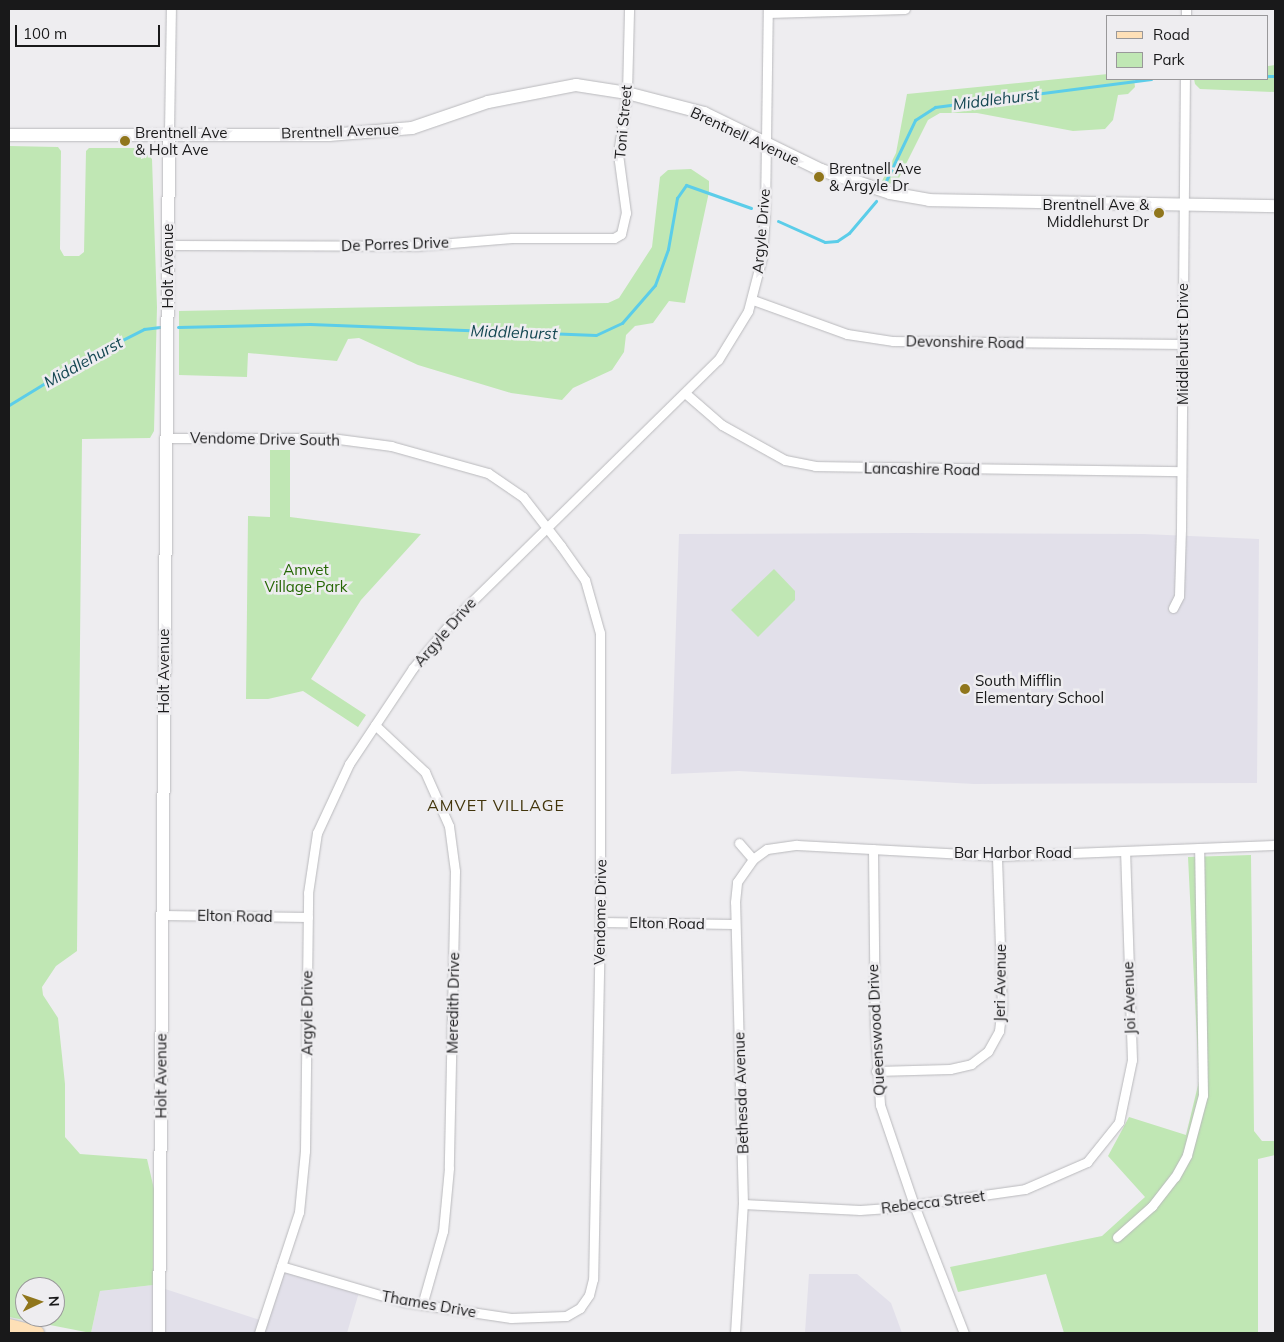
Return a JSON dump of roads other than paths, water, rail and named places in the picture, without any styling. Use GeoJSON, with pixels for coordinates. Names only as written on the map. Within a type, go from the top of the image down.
{"type":"FeatureCollection","features":[{"type":"Feature","properties":{"kind":"main road"},"geometry":{"type":"LineString","coordinates":[[9,1326],[37,1333]]}},
{"type":"Feature","properties":{"kind":"street","name":"Holt Avenue"},"geometry":{"type":"LineString","coordinates":[[159,1333],[171,9]]}},
{"type":"Feature","properties":{"kind":"street","name":"Toni Street"},"geometry":{"type":"LineString","coordinates":[[621,234],[626,213],[618,154],[627,92],[629,9]]}},
{"type":"Feature","properties":{"kind":"street"},"geometry":{"type":"LineString","coordinates":[[768,11],[905,9]]}},
{"type":"Feature","properties":{"kind":"street","name":"Argyle Drive"},"geometry":{"type":"LineString","coordinates":[[258,1333],[299,1212],[305,1151],[308,917],[318,833],[349,764],[375,725],[454,618],[718,360],[753,300],[762,257],[768,11]]}},
{"type":"Feature","properties":{"kind":"street","name":"Middlehurst Drive"},"geometry":{"type":"LineString","coordinates":[[1173,608],[1180,575],[1185,80]]}},
{"type":"Feature","properties":{"kind":"street","name":"Brentnell Avenue"},"geometry":{"type":"LineString","coordinates":[[9,135],[169,132],[329,135],[412,128],[488,102],[576,85],[627,92],[704,113],[793,158],[862,185],[928,200],[1275,206]]}},
{"type":"Feature","properties":{"kind":"street","name":"De Porres Drive"},"geometry":{"type":"LineString","coordinates":[[168,245],[415,246],[504,238],[606,239],[621,234]]}},
{"type":"Feature","properties":{"kind":"street","name":"Devonshire Road"},"geometry":{"type":"LineString","coordinates":[[753,300],[847,334],[893,341],[1182,344]]}},
{"type":"Feature","properties":{"kind":"street","name":"Lancashire Road"},"geometry":{"type":"LineString","coordinates":[[685,393],[722,425],[786,460],[815,466],[1181,471]]}},
{"type":"Feature","properties":{"kind":"street","name":"Vendome Drive South"},"geometry":{"type":"LineString","coordinates":[[167,438],[331,438],[453,461],[488,473],[523,497],[548,528]]}},
{"type":"Feature","properties":{"kind":"street","name":"Vendome Drive"},"geometry":{"type":"LineString","coordinates":[[548,528],[585,580],[600,633],[603,680],[593,1279],[589,1295],[580,1308]]}},
{"type":"Feature","properties":{"kind":"street","name":"Meredith Drive"},"geometry":{"type":"LineString","coordinates":[[375,725],[425,772],[449,826],[455,871],[449,1168],[443,1231],[422,1304]]}},
{"type":"Feature","properties":{"kind":"street"},"geometry":{"type":"LineString","coordinates":[[739,843],[753,859]]}},
{"type":"Feature","properties":{"kind":"street","name":"Bar Harbor Road"},"geometry":{"type":"LineString","coordinates":[[753,859],[766,849],[797,845],[997,856],[1275,845]]}},
{"type":"Feature","properties":{"kind":"street","name":"Queenswood Drive"},"geometry":{"type":"LineString","coordinates":[[873,849],[876,1071],[885,1126],[964,1333]]}},
{"type":"Feature","properties":{"kind":"street"},"geometry":{"type":"LineString","coordinates":[[1117,1237],[1152,1206],[1175,1177],[1187,1155],[1203,1095],[1199,849]]}},
{"type":"Feature","properties":{"kind":"street","name":"Joi Avenue"},"geometry":{"type":"LineString","coordinates":[[1108,1140],[1119,1122],[1132,1060],[1125,851]]}},
{"type":"Feature","properties":{"kind":"street","name":"Jeri Avenue"},"geometry":{"type":"LineString","coordinates":[[876,1071],[950,1069],[971,1064],[988,1051],[999,1031],[1002,1008],[997,856]]}},
{"type":"Feature","properties":{"kind":"street","name":"Bethesda Avenue"},"geometry":{"type":"LineString","coordinates":[[735,1333],[743,1204],[735,924],[737,882],[753,859]]}},
{"type":"Feature","properties":{"kind":"street","name":"Elton Road"},"geometry":{"type":"LineString","coordinates":[[162,915],[308,917]]}},
{"type":"Feature","properties":{"kind":"street","name":"Elton Road"},"geometry":{"type":"LineString","coordinates":[[600,922],[735,924]]}},
{"type":"Feature","properties":{"kind":"street","name":"Rebecca Street"},"geometry":{"type":"LineString","coordinates":[[743,1204],[860,1210],[914,1205],[1025,1190],[1087,1162],[1108,1140]]}},
{"type":"Feature","properties":{"kind":"street","name":"Thames Drive"},"geometry":{"type":"LineString","coordinates":[[281,1266],[334,1284],[422,1304],[543,1319],[566,1316],[580,1308]]}},
{"type":"Feature","properties":{"kind":"waterway","name":"Middlehurst"},"geometry":{"type":"LineString","coordinates":[[1269,76],[1275,76]]}},
{"type":"Feature","properties":{"kind":"waterway","name":"Middlehurst"},"geometry":{"type":"LineString","coordinates":[[885,183],[915,120],[935,107],[1143,80]]}},
{"type":"Feature","properties":{"kind":"waterway","name":"Middlehurst"},"geometry":{"type":"LineString","coordinates":[[178,327],[310,324],[596,335],[622,323],[655,285],[668,249],[677,198],[686,185],[751,208]]}},
{"type":"Feature","properties":{"kind":"waterway","name":"Middlehurst"},"geometry":{"type":"LineString","coordinates":[[778,221],[825,242],[837,241],[849,233],[876,201]]}},
{"type":"Feature","properties":{"kind":"waterway","name":"Middlehurst"},"geometry":{"type":"LineString","coordinates":[[9,405],[81,361],[144,329],[160,327]]}},
{"type":"Feature","properties":{"kind":"place","name":"Brentnell Ave & Holt Ave"},"geometry":{"type":"Point","coordinates":[125,141]}},
{"type":"Feature","properties":{"kind":"place","name":"Brentnell Ave & Argyle Dr"},"geometry":{"type":"Point","coordinates":[819,177]}},
{"type":"Feature","properties":{"kind":"place","name":"Brentnell Ave & Middlehurst Dr"},"geometry":{"type":"Point","coordinates":[1159,213]}},
{"type":"Feature","properties":{"kind":"place","name":"South Mifflin Elementary School"},"geometry":{"type":"Point","coordinates":[965,689]}},
{"type":"Feature","properties":{"kind":"district","name":"AMVET VILLAGE"},"geometry":{"type":"Point","coordinates":[496,805]}},
{"type":"Feature","properties":{"kind":"park label","name":"Amvet Village Park"},"geometry":{"type":"Point","coordinates":[306,578]}}]}
